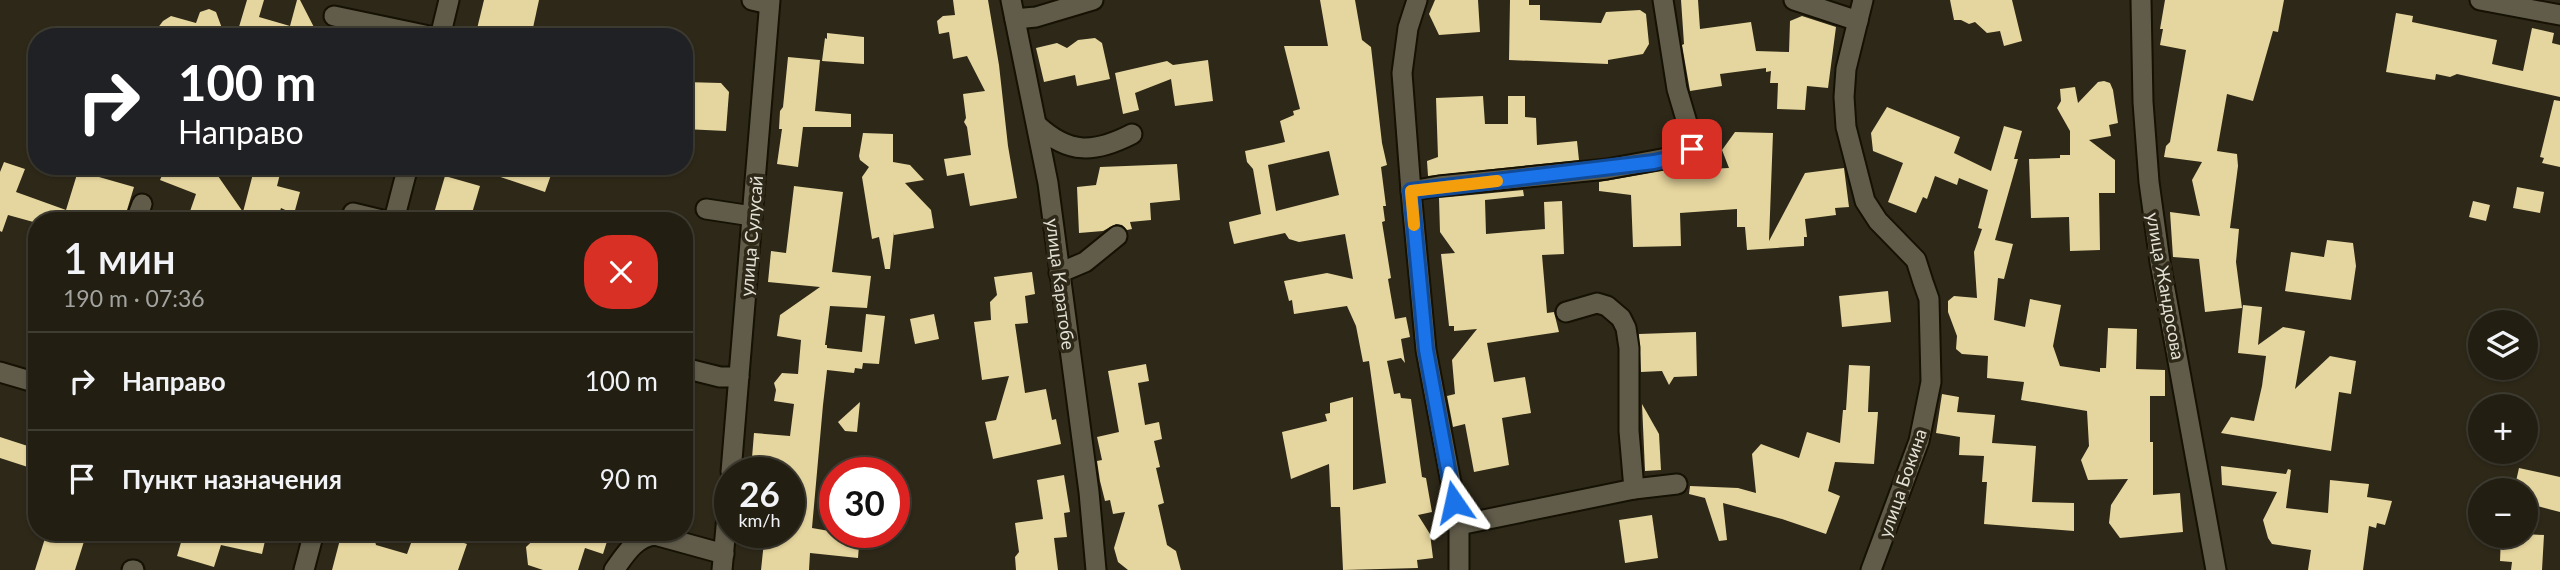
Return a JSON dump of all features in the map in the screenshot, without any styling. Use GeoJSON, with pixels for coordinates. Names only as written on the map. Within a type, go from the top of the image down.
{"type":"FeatureCollection","features":[{"type":"Feature","properties":{"kind":"street"},"geometry":{"type":"LineString","coordinates":[[442,28],[449,0]]}},
{"type":"Feature","properties":{"kind":"street"},"geometry":{"type":"LineString","coordinates":[[1013,9],[1036,17],[1093,0]]}},
{"type":"Feature","properties":{"kind":"street"},"geometry":{"type":"LineString","coordinates":[[1418,0],[1408,28],[1402,73],[1426,350],[1459,525],[1459,570]]}},
{"type":"Feature","properties":{"kind":"street"},"geometry":{"type":"LineString","coordinates":[[1411,191],[1607,169],[1689,154],[1693,143],[1677,89],[1664,0]]}},
{"type":"Feature","properties":{"kind":"street"},"geometry":{"type":"LineString","coordinates":[[1794,0],[1858,21]]}},
{"type":"Feature","properties":{"kind":"street","name":"улица Бокина"},"geometry":{"type":"LineString","coordinates":[[1863,0],[1846,69],[1846,127],[1865,201],[1878,221],[1916,260],[1929,299],[1931,382],[1922,430],[1871,570]]}},
{"type":"Feature","properties":{"kind":"street","name":"улица Жандосова"},"geometry":{"type":"LineString","coordinates":[[2141,0],[2143,102],[2151,195],[2160,262],[2216,570]]}},
{"type":"Feature","properties":{"kind":"street"},"geometry":{"type":"LineString","coordinates":[[2480,0],[2560,15]]}},
{"type":"Feature","properties":{"kind":"street","name":"улица Сулусай"},"geometry":{"type":"LineString","coordinates":[[732,457],[752,216],[763,1]]}},
{"type":"Feature","properties":{"kind":"street","name":"улица Каратобе"},"geometry":{"type":"LineString","coordinates":[[1013,9],[1048,183],[1089,492],[1096,570]]}},
{"type":"Feature","properties":{"kind":"street"},"geometry":{"type":"LineString","coordinates":[[334,16],[391,28]]}},
{"type":"Feature","properties":{"kind":"street"},"geometry":{"type":"LineString","coordinates":[[1037,125],[1062,144],[1077,149],[1113,144],[1132,134]]}},
{"type":"Feature","properties":{"kind":"street"},"geometry":{"type":"LineString","coordinates":[[396,212],[406,175]]}},
{"type":"Feature","properties":{"kind":"street"},"geometry":{"type":"LineString","coordinates":[[706,209],[752,216]]}},
{"type":"Feature","properties":{"kind":"street"},"geometry":{"type":"LineString","coordinates":[[1059,273],[1085,262],[1117,236]]}},
{"type":"Feature","properties":{"kind":"street"},"geometry":{"type":"LineString","coordinates":[[1566,312],[1597,303],[1606,306],[1621,318],[1626,328],[1634,489]]}},
{"type":"Feature","properties":{"kind":"street"},"geometry":{"type":"LineString","coordinates":[[693,370],[720,377],[739,377]]}},
{"type":"Feature","properties":{"kind":"street"},"geometry":{"type":"LineString","coordinates":[[0,372],[28,380]]}},
{"type":"Feature","properties":{"kind":"street"},"geometry":{"type":"LineString","coordinates":[[1459,525],[1634,489],[1677,484]]}},
{"type":"Feature","properties":{"kind":"street"},"geometry":{"type":"LineString","coordinates":[[304,570],[312,541]]}},
{"type":"Feature","properties":{"kind":"street"},"geometry":{"type":"LineString","coordinates":[[614,570],[638,541]]}},
{"type":"Feature","properties":{"kind":"street"},"geometry":{"type":"LineString","coordinates":[[668,541],[723,562]]}},
{"type":"Feature","properties":{"kind":"building"},"geometry":{"type":"Polygon","coordinates":[[[247,0],[264,0],[259,17],[290,26],[297,0],[300,0],[314,28],[239,28],[247,0]]]}},
{"type":"Feature","properties":{"kind":"building"},"geometry":{"type":"Polygon","coordinates":[[[484,0],[539,0],[533,28],[477,28],[484,0]]]}},
{"type":"Feature","properties":{"kind":"building"},"geometry":{"type":"Polygon","coordinates":[[[953,0],[988,0],[1017,198],[970,206],[964,173],[947,176],[944,159],[971,155],[964,122],[966,118],[963,94],[985,91],[967,56],[953,59],[949,32],[939,34],[937,21],[943,16],[955,15],[953,0]]]}},
{"type":"Feature","properties":{"kind":"building"},"geometry":{"type":"Polygon","coordinates":[[[1320,0],[1355,0],[1362,40],[1371,47],[1387,165],[1381,167],[1386,206],[1383,206],[1385,221],[1382,222],[1391,278],[1388,279],[1395,319],[1406,317],[1410,337],[1401,339],[1405,363],[1401,358],[1387,361],[1394,394],[1400,393],[1401,398],[1411,399],[1422,477],[1426,478],[1432,512],[1418,515],[1430,534],[1433,558],[1417,560],[1418,568],[1343,570],[1340,507],[1331,507],[1329,464],[1291,479],[1282,432],[1327,421],[1325,414],[1330,413],[1330,403],[1353,397],[1353,490],[1386,483],[1369,361],[1363,362],[1356,326],[1347,306],[1294,314],[1292,300],[1289,301],[1284,281],[1327,273],[1353,279],[1345,234],[1299,242],[1289,239],[1285,233],[1234,244],[1230,228],[1229,222],[1261,214],[1253,169],[1247,162],[1245,151],[1285,142],[1280,121],[1300,109],[1284,46],[1328,46],[1320,0]],[[1329,151],[1268,165],[1276,211],[1339,195],[1329,151]]]}},
{"type":"Feature","properties":{"kind":"building"},"geometry":{"type":"Polygon","coordinates":[[[1435,0],[1478,0],[1480,32],[1439,35],[1429,14],[1435,0]]]}},
{"type":"Feature","properties":{"kind":"building"},"geometry":{"type":"Polygon","coordinates":[[[1510,0],[1529,0],[1529,5],[1540,5],[1540,20],[1601,23],[1606,12],[1640,10],[1646,14],[1649,44],[1643,54],[1608,60],[1608,64],[1509,60],[1510,0]]]}},
{"type":"Feature","properties":{"kind":"building"},"geometry":{"type":"Polygon","coordinates":[[[1681,0],[1698,0],[1700,29],[1751,22],[1756,51],[1789,52],[1790,21],[1802,16],[1836,27],[1828,88],[1807,86],[1805,110],[1777,109],[1778,83],[1770,83],[1771,71],[1766,72],[1766,68],[1720,74],[1722,86],[1690,91],[1682,45],[1681,0]]]}},
{"type":"Feature","properties":{"kind":"building"},"geometry":{"type":"Polygon","coordinates":[[[1950,0],[2012,0],[2022,41],[2004,46],[2000,31],[1987,33],[1975,22],[1969,24],[1954,20],[1950,0]]]}},
{"type":"Feature","properties":{"kind":"building"},"geometry":{"type":"Polygon","coordinates":[[[2165,0],[2284,0],[2278,32],[2273,31],[2253,101],[2227,94],[2217,151],[2237,154],[2238,166],[2230,228],[2239,229],[2236,262],[2242,308],[2205,312],[2199,259],[2173,257],[2170,212],[2200,216],[2192,180],[2202,162],[2164,157],[2166,146],[2170,142],[2186,50],[2160,45],[2165,0]]]}},
{"type":"Feature","properties":{"kind":"building"},"geometry":{"type":"Polygon","coordinates":[[[209,9],[216,12],[222,28],[158,28],[171,16],[196,23],[200,12],[209,9]]]}},
{"type":"Feature","properties":{"kind":"building"},"geometry":{"type":"Polygon","coordinates":[[[2396,13],[2413,16],[2412,22],[2497,40],[2492,64],[2523,71],[2532,28],[2554,33],[2552,43],[2560,45],[2560,97],[2457,74],[2450,77],[2436,74],[2435,80],[2386,72],[2396,13]]]}},
{"type":"Feature","properties":{"kind":"building"},"geometry":{"type":"Polygon","coordinates":[[[827,33],[864,37],[864,64],[822,61],[827,33]]]}},
{"type":"Feature","properties":{"kind":"building"},"geometry":{"type":"Polygon","coordinates":[[[1095,38],[1102,43],[1110,79],[1077,86],[1075,75],[1044,82],[1036,48],[1057,43],[1067,48],[1078,40],[1095,38]]]}},
{"type":"Feature","properties":{"kind":"building"},"geometry":{"type":"Polygon","coordinates":[[[788,57],[820,60],[815,111],[851,114],[851,127],[803,127],[798,167],[777,164],[782,129],[779,129],[780,111],[783,107],[788,57]]]}},
{"type":"Feature","properties":{"kind":"building"},"geometry":{"type":"Polygon","coordinates":[[[1208,60],[1213,101],[1175,106],[1171,79],[1135,93],[1139,110],[1123,114],[1115,73],[1167,61],[1173,65],[1208,60]]]}},
{"type":"Feature","properties":{"kind":"building"},"geometry":{"type":"Polygon","coordinates":[[[693,82],[721,83],[729,92],[726,131],[693,129],[693,82]]]}},
{"type":"Feature","properties":{"kind":"building"},"geometry":{"type":"Polygon","coordinates":[[[2098,82],[2110,83],[2113,90],[2118,123],[2109,125],[2111,136],[2089,140],[2115,160],[2115,193],[2099,193],[2100,250],[2070,251],[2069,217],[2031,218],[2029,159],[2070,155],[2070,131],[2057,108],[2061,101],[2060,89],[2075,87],[2078,103],[2098,82]]]}},
{"type":"Feature","properties":{"kind":"building"},"geometry":{"type":"Polygon","coordinates":[[[1483,96],[1485,124],[1508,124],[1508,96],[1525,96],[1525,117],[1536,118],[1537,145],[1577,141],[1579,160],[1428,176],[1427,161],[1438,157],[1436,98],[1483,96]]]}},
{"type":"Feature","properties":{"kind":"building"},"geometry":{"type":"Polygon","coordinates":[[[2554,100],[2560,101],[2560,167],[2542,163],[2544,158],[2540,157],[2554,100]]]}},
{"type":"Feature","properties":{"kind":"building"},"geometry":{"type":"Polygon","coordinates":[[[1887,107],[1960,137],[1954,153],[1991,171],[2004,126],[2022,131],[2014,159],[2018,159],[1995,240],[2013,244],[2004,279],[1998,278],[1994,320],[2025,327],[2030,299],[2061,305],[2053,346],[2060,366],[2100,372],[2100,368],[2106,368],[2108,328],[2137,329],[2136,369],[2165,370],[2165,396],[2150,396],[2153,495],[2180,493],[2183,532],[2120,538],[2109,523],[2111,505],[2128,479],[2088,480],[2081,460],[2089,446],[2087,411],[2021,400],[2024,382],[1987,378],[1988,356],[1962,354],[1956,349],[1957,336],[1948,312],[1948,301],[1954,296],[1977,298],[1974,252],[1982,229],[1978,228],[1988,190],[1959,178],[1957,185],[1935,176],[1927,199],[1923,197],[1916,213],[1888,202],[1903,163],[1873,151],[1871,133],[1887,107]]]}},
{"type":"Feature","properties":{"kind":"building"},"geometry":{"type":"Polygon","coordinates":[[[1735,132],[1773,133],[1769,241],[1805,173],[1844,168],[1849,207],[1835,208],[1836,215],[1805,219],[1807,237],[1804,237],[1804,246],[1747,250],[1745,227],[1737,227],[1737,209],[1680,213],[1681,246],[1633,247],[1631,195],[1599,191],[1599,182],[1662,171],[1729,168],[1722,150],[1735,132]]]}},
{"type":"Feature","properties":{"kind":"building"},"geometry":{"type":"Polygon","coordinates":[[[863,133],[893,134],[893,162],[910,165],[924,180],[905,183],[931,210],[934,228],[894,235],[894,232],[890,269],[885,269],[879,237],[872,239],[862,177],[869,167],[859,156],[863,133]]]}},
{"type":"Feature","properties":{"kind":"building"},"geometry":{"type":"Polygon","coordinates":[[[4,162],[25,169],[16,192],[66,210],[77,175],[92,175],[134,187],[126,212],[28,212],[28,221],[8,215],[2,232],[0,172],[4,162]]]}},
{"type":"Feature","properties":{"kind":"building"},"geometry":{"type":"Polygon","coordinates":[[[1177,164],[1180,200],[1150,203],[1151,220],[1130,222],[1132,229],[1127,230],[1116,224],[1103,231],[1079,233],[1077,187],[1096,185],[1100,167],[1177,164]]]}},
{"type":"Feature","properties":{"kind":"building"},"geometry":{"type":"Polygon","coordinates":[[[162,175],[217,175],[243,212],[190,212],[196,194],[160,180],[162,175]]]}},
{"type":"Feature","properties":{"kind":"building"},"geometry":{"type":"Polygon","coordinates":[[[253,175],[280,175],[277,186],[300,192],[295,212],[281,208],[280,212],[243,212],[253,175]]]}},
{"type":"Feature","properties":{"kind":"building"},"geometry":{"type":"Polygon","coordinates":[[[495,175],[551,175],[545,192],[495,175]]]}},
{"type":"Feature","properties":{"kind":"building"},"geometry":{"type":"Polygon","coordinates":[[[445,176],[480,186],[472,212],[434,212],[445,176]]]}},
{"type":"Feature","properties":{"kind":"building"},"geometry":{"type":"Polygon","coordinates":[[[794,186],[843,192],[832,272],[871,276],[867,308],[830,306],[825,345],[827,348],[862,352],[866,314],[885,316],[879,364],[863,363],[862,369],[855,368],[854,373],[827,370],[823,405],[812,528],[819,529],[819,548],[859,548],[858,558],[810,553],[809,570],[761,570],[763,548],[805,548],[805,457],[752,457],[754,433],[790,436],[794,404],[774,401],[774,383],[782,373],[798,374],[801,340],[777,336],[780,315],[820,287],[768,282],[771,251],[786,253],[794,186]]]}},
{"type":"Feature","properties":{"kind":"building"},"geometry":{"type":"Polygon","coordinates":[[[2517,187],[2544,192],[2540,213],[2513,208],[2517,187]]]}},
{"type":"Feature","properties":{"kind":"building"},"geometry":{"type":"Polygon","coordinates":[[[1523,190],[1524,196],[1485,200],[1486,234],[1545,229],[1544,202],[1562,201],[1564,254],[1542,255],[1547,313],[1554,312],[1559,332],[1487,343],[1494,382],[1525,377],[1531,413],[1502,418],[1509,465],[1474,472],[1465,424],[1453,427],[1447,396],[1455,394],[1452,360],[1477,329],[1454,331],[1454,326],[1449,326],[1441,254],[1455,253],[1440,232],[1439,198],[1523,190]]]}},
{"type":"Feature","properties":{"kind":"building"},"geometry":{"type":"Polygon","coordinates":[[[2473,201],[2490,205],[2486,221],[2469,217],[2473,201]]]}},
{"type":"Feature","properties":{"kind":"building"},"geometry":{"type":"Polygon","coordinates":[[[2327,240],[2353,243],[2356,266],[2351,300],[2285,291],[2291,252],[2324,257],[2327,240]]]}},
{"type":"Feature","properties":{"kind":"building"},"geometry":{"type":"Polygon","coordinates":[[[1032,272],[1035,294],[1025,296],[1028,323],[1015,324],[1025,393],[1046,389],[1052,420],[1056,419],[1061,444],[993,459],[985,422],[996,420],[1009,376],[982,380],[974,322],[991,320],[990,302],[997,295],[994,277],[1032,272]]]}},
{"type":"Feature","properties":{"kind":"building"},"geometry":{"type":"Polygon","coordinates":[[[1888,291],[1891,322],[1842,327],[1839,296],[1888,291]]]}},
{"type":"Feature","properties":{"kind":"building"},"geometry":{"type":"Polygon","coordinates":[[[2243,305],[2262,307],[2258,345],[2283,327],[2305,331],[2295,389],[2330,356],[2356,361],[2351,394],[2339,392],[2331,451],[2221,433],[2231,417],[2254,421],[2262,386],[2266,356],[2238,353],[2243,305]]]}},
{"type":"Feature","properties":{"kind":"building"},"geometry":{"type":"Polygon","coordinates":[[[934,314],[939,339],[915,344],[910,319],[934,314]]]}},
{"type":"Feature","properties":{"kind":"building"},"geometry":{"type":"Polygon","coordinates":[[[1696,332],[1697,376],[1674,377],[1669,385],[1662,371],[1641,372],[1639,334],[1696,332]]]}},
{"type":"Feature","properties":{"kind":"building"},"geometry":{"type":"Polygon","coordinates":[[[1146,364],[1149,381],[1138,383],[1145,425],[1159,422],[1162,439],[1154,441],[1160,467],[1156,468],[1164,503],[1158,505],[1167,545],[1176,551],[1181,570],[1128,570],[1118,562],[1114,548],[1125,512],[1113,514],[1110,500],[1105,501],[1100,481],[1097,461],[1102,460],[1097,437],[1119,432],[1108,371],[1146,364]]]}},
{"type":"Feature","properties":{"kind":"building"},"geometry":{"type":"Polygon","coordinates":[[[1849,365],[1870,366],[1868,412],[1878,412],[1874,464],[1835,462],[1828,491],[1840,496],[1826,534],[1723,503],[1727,540],[1719,541],[1705,498],[1689,494],[1690,486],[1738,488],[1756,493],[1752,454],[1761,444],[1799,458],[1807,432],[1840,443],[1843,410],[1846,410],[1849,365]]]}},
{"type":"Feature","properties":{"kind":"building"},"geometry":{"type":"Polygon","coordinates":[[[1942,394],[1959,397],[1957,412],[1995,415],[1992,443],[2036,446],[2032,502],[2074,503],[2074,531],[1984,524],[1987,482],[1982,482],[1984,456],[1959,455],[1960,437],[1936,433],[1942,394]]]}},
{"type":"Feature","properties":{"kind":"building"},"geometry":{"type":"Polygon","coordinates":[[[860,402],[857,432],[845,431],[838,422],[860,402]]]}},
{"type":"Feature","properties":{"kind":"building"},"geometry":{"type":"Polygon","coordinates":[[[1642,404],[1659,434],[1661,470],[1645,471],[1642,404]]]}},
{"type":"Feature","properties":{"kind":"building"},"geometry":{"type":"Polygon","coordinates":[[[0,437],[28,446],[28,467],[0,458],[0,437]]]}},
{"type":"Feature","properties":{"kind":"building"},"geometry":{"type":"Polygon","coordinates":[[[2221,466],[2286,474],[2288,469],[2291,470],[2286,508],[2328,513],[2330,480],[2369,484],[2367,497],[2392,501],[2385,525],[2377,523],[2376,528],[2369,526],[2363,570],[2308,570],[2311,550],[2272,544],[2263,520],[2277,492],[2222,485],[2221,466]]]}},
{"type":"Feature","properties":{"kind":"building"},"geometry":{"type":"Polygon","coordinates":[[[2519,468],[2560,477],[2560,512],[2538,506],[2538,478],[2517,478],[2519,468]]]}},
{"type":"Feature","properties":{"kind":"building"},"geometry":{"type":"Polygon","coordinates":[[[1064,475],[1070,512],[1064,513],[1067,537],[1054,538],[1058,570],[1016,570],[1015,557],[1019,552],[1015,523],[1043,519],[1037,480],[1064,475]]]}},
{"type":"Feature","properties":{"kind":"building"},"geometry":{"type":"Polygon","coordinates":[[[1652,515],[1658,558],[1625,563],[1619,520],[1652,515]]]}},
{"type":"Feature","properties":{"kind":"building"},"geometry":{"type":"Polygon","coordinates":[[[2538,535],[2544,535],[2542,570],[2511,570],[2512,562],[2500,561],[2501,548],[2538,548],[2538,535]]]}},
{"type":"Feature","properties":{"kind":"building"},"geometry":{"type":"Polygon","coordinates":[[[44,541],[84,541],[75,570],[35,570],[44,541]]]}},
{"type":"Feature","properties":{"kind":"building"},"geometry":{"type":"Polygon","coordinates":[[[181,541],[265,541],[262,554],[221,545],[214,567],[177,556],[181,541]]]}},
{"type":"Feature","properties":{"kind":"building"},"geometry":{"type":"Polygon","coordinates":[[[340,541],[375,541],[376,545],[407,554],[412,541],[458,541],[467,544],[458,570],[332,570],[340,541]]]}},
{"type":"Feature","properties":{"kind":"building"},"geometry":{"type":"Polygon","coordinates":[[[532,541],[607,541],[603,554],[585,548],[578,570],[543,570],[528,565],[526,547],[532,541]]]}},
{"type":"Feature","properties":{"kind":"slow traffic"},"geometry":{"type":"LineString","coordinates":[[1414,225],[1411,191],[1497,181]]}},
{"type":"Feature","properties":{"kind":"route"},"geometry":{"type":"LineString","coordinates":[[1454,502],[1426,350],[1411,191],[1654,162],[1689,154],[1692,149]]}}]}
